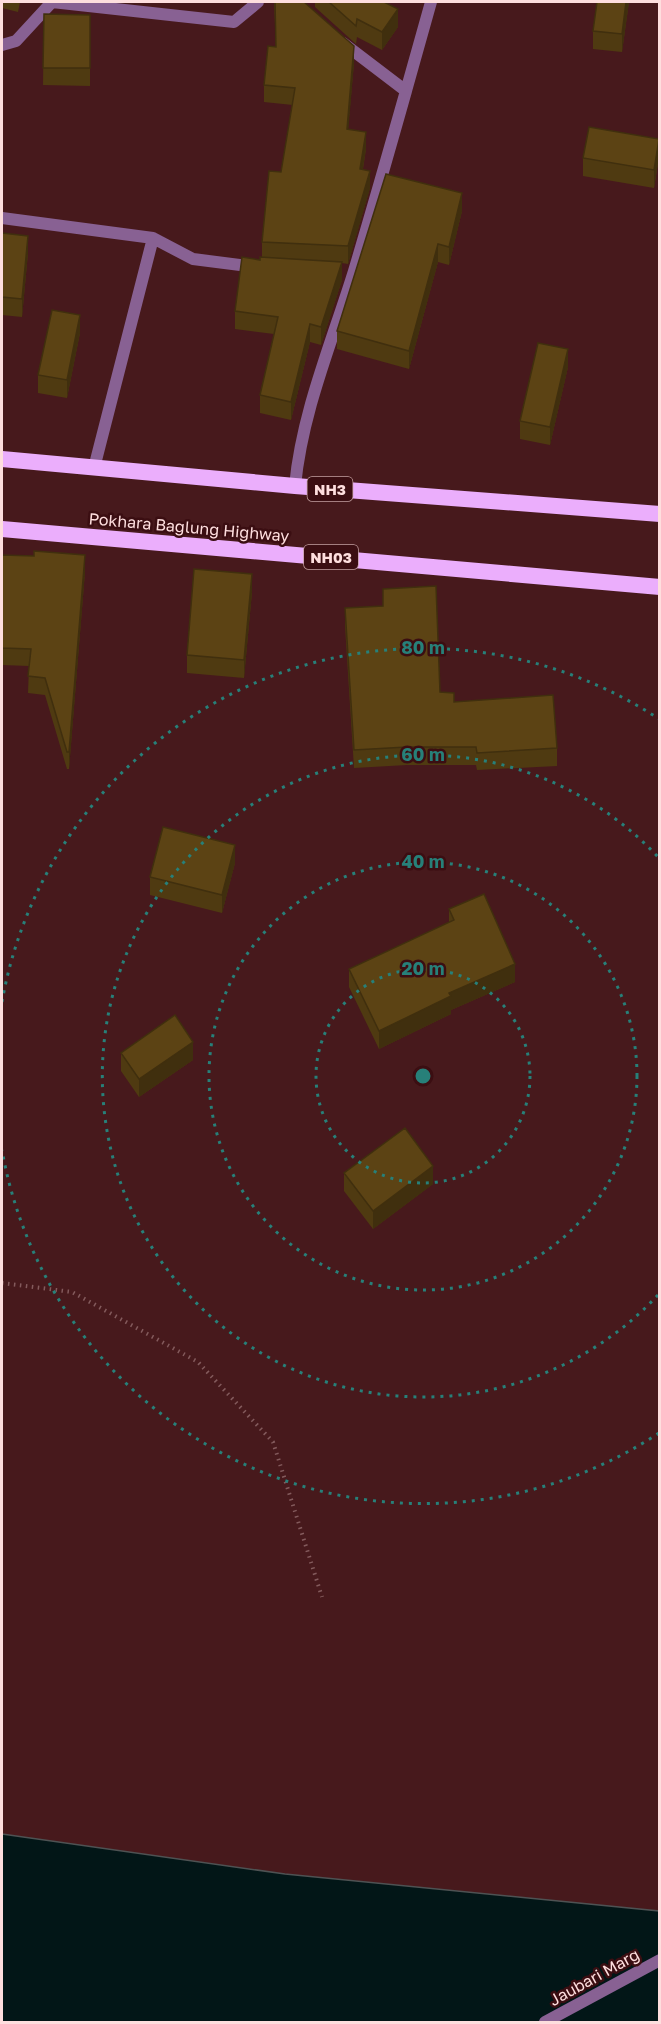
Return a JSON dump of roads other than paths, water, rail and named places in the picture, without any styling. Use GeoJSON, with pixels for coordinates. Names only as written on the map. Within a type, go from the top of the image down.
{"type":"FeatureCollection","features":[{"type":"Feature","properties":{"kind":"highway","name":"NH3"},"geometry":{"type":"LineString","coordinates":[[2,459],[295,486],[660,513]]}},
{"type":"Feature","properties":{"kind":"highway","name":"Pokhara Baglung Highway"},"geometry":{"type":"LineString","coordinates":[[2,529],[660,587]]}},
{"type":"Feature","properties":{"kind":"street"},"geometry":{"type":"LineString","coordinates":[[2,45],[16,41],[52,2],[234,22],[258,2]]}},
{"type":"Feature","properties":{"kind":"street"},"geometry":{"type":"LineString","coordinates":[[295,486],[298,454],[348,272],[406,91],[431,2]]}},
{"type":"Feature","properties":{"kind":"street"},"geometry":{"type":"LineString","coordinates":[[332,33],[406,91]]}},
{"type":"Feature","properties":{"kind":"street"},"geometry":{"type":"LineString","coordinates":[[2,218],[153,238],[193,259],[267,268]]}},
{"type":"Feature","properties":{"kind":"street"},"geometry":{"type":"LineString","coordinates":[[94,468],[153,238]]}},
{"type":"Feature","properties":{"kind":"street","name":"Jaubari Marg"},"geometry":{"type":"LineString","coordinates":[[544,2022],[660,1960]]}}]}
